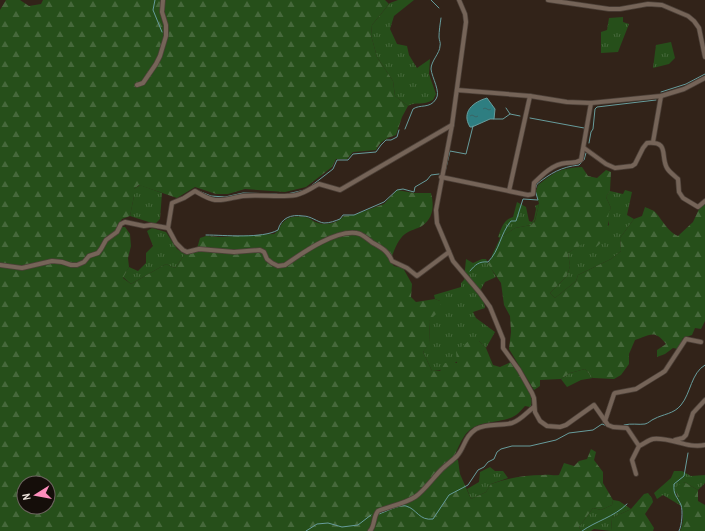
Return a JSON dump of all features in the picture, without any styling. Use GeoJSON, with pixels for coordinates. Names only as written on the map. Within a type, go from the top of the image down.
{"type":"FeatureCollection","features":[{"type":"Feature","properties":{"kind":"street"},"geometry":{"type":"LineString","coordinates":[[137,85],[143,83],[160,56],[166,36],[166,25],[162,12],[163,0]]}},
{"type":"Feature","properties":{"kind":"street"},"geometry":{"type":"LineString","coordinates":[[460,0],[466,19],[452,125],[436,210],[437,223],[453,261],[490,307],[503,339],[504,348],[528,385],[534,398],[534,407],[540,420],[547,426],[560,427],[566,425],[594,406],[608,425],[627,428],[639,446]]}},
{"type":"Feature","properties":{"kind":"street"},"geometry":{"type":"LineString","coordinates":[[548,0],[609,9],[620,9],[648,4],[662,5],[688,16],[694,21],[699,28],[705,57]]}},
{"type":"Feature","properties":{"kind":"street"},"geometry":{"type":"LineString","coordinates":[[457,90],[530,96],[567,102],[591,103],[661,96],[684,89],[705,78]]}},
{"type":"Feature","properties":{"kind":"street"},"geometry":{"type":"LineString","coordinates":[[509,191],[530,96]]}},
{"type":"Feature","properties":{"kind":"street"},"geometry":{"type":"LineString","coordinates":[[653,142],[661,96]]}},
{"type":"Feature","properties":{"kind":"street"},"geometry":{"type":"LineString","coordinates":[[441,177],[528,195],[533,194],[534,184],[541,176],[558,165],[581,160],[591,103]]}},
{"type":"Feature","properties":{"kind":"street"},"geometry":{"type":"LineString","coordinates":[[449,252],[417,276],[407,268],[392,261],[390,255],[385,249],[361,235],[352,233],[333,237],[285,265],[278,266],[267,259],[264,252],[260,250],[234,252],[199,249],[187,252],[176,243],[168,228],[172,203],[195,192],[209,199],[225,200],[244,196],[297,195],[308,191],[319,184],[340,190],[452,125]]}},
{"type":"Feature","properties":{"kind":"street"},"geometry":{"type":"LineString","coordinates":[[584,148],[606,164],[615,168],[632,166],[636,164],[643,148],[647,143],[653,142],[662,147],[667,169],[678,179],[680,192],[684,198],[698,207],[705,201]]}},
{"type":"Feature","properties":{"kind":"street"},"geometry":{"type":"LineString","coordinates":[[0,265],[22,268],[52,261],[77,265],[84,262],[89,256],[98,253],[102,249],[106,240],[117,232],[121,224],[126,222],[144,226],[151,225],[168,228]]}},
{"type":"Feature","properties":{"kind":"street"},"geometry":{"type":"LineString","coordinates":[[605,421],[614,394],[636,389],[665,371],[686,339],[701,342]]}},
{"type":"Feature","properties":{"kind":"street"},"geometry":{"type":"LineString","coordinates":[[672,441],[683,438],[686,435],[693,413],[705,400]]}},
{"type":"Feature","properties":{"kind":"street"},"geometry":{"type":"LineString","coordinates":[[370,531],[373,528],[378,511],[417,496],[460,452],[469,435],[476,429],[489,425],[514,422],[534,407]]}},
{"type":"Feature","properties":{"kind":"street"},"geometry":{"type":"LineString","coordinates":[[636,474],[632,460],[639,446],[653,439],[680,442],[692,446],[705,445]]}},
{"type":"Feature","properties":{"kind":"green space"},"geometry":{"type":"Polygon","coordinates":[[[6,0],[20,0],[29,6],[41,4],[43,0],[385,0],[389,4],[372,25],[371,35],[377,57],[393,81],[395,96],[408,106],[402,117],[396,135],[384,140],[376,150],[353,152],[347,159],[336,159],[332,167],[306,187],[285,192],[245,189],[228,194],[216,194],[195,187],[177,198],[139,185],[134,189],[130,216],[122,219],[117,227],[125,227],[130,234],[131,246],[128,258],[129,267],[123,278],[131,284],[166,264],[175,268],[185,254],[196,252],[200,238],[206,236],[220,237],[274,234],[279,230],[282,223],[292,217],[307,218],[323,224],[331,224],[344,216],[354,215],[384,204],[397,190],[414,193],[431,193],[433,207],[429,219],[422,226],[409,231],[400,239],[390,261],[394,266],[403,268],[412,284],[411,297],[416,302],[435,299],[440,301],[441,309],[429,321],[430,343],[423,352],[432,371],[440,371],[445,363],[457,363],[456,351],[470,340],[479,341],[486,348],[493,365],[500,367],[511,362],[522,377],[531,396],[530,407],[525,406],[517,414],[510,418],[476,426],[463,438],[453,458],[458,460],[460,474],[471,499],[486,492],[491,484],[504,480],[517,477],[559,475],[564,463],[574,466],[579,461],[587,459],[591,449],[596,452],[594,460],[603,472],[603,483],[613,500],[612,505],[601,510],[593,508],[579,527],[581,531],[0,531],[0,10],[6,0]]]}},
{"type":"Feature","properties":{"kind":"green space"},"geometry":{"type":"Polygon","coordinates":[[[398,0],[414,0],[394,16],[390,29],[397,44],[407,46],[409,55],[417,68],[430,59],[429,74],[436,94],[433,100],[429,102],[408,106],[395,96],[393,81],[377,57],[371,35],[372,25],[390,3],[398,0]]]}},
{"type":"Feature","properties":{"kind":"green space"},"geometry":{"type":"Polygon","coordinates":[[[623,17],[623,22],[629,24],[618,52],[601,53],[601,32],[607,30],[609,18],[623,17]]]}},
{"type":"Feature","properties":{"kind":"green space"},"geometry":{"type":"Polygon","coordinates":[[[671,42],[675,58],[669,64],[653,68],[656,45],[671,42]]]}},
{"type":"Feature","properties":{"kind":"green space"},"geometry":{"type":"Polygon","coordinates":[[[582,167],[588,176],[597,178],[606,170],[611,172],[610,191],[606,197],[611,208],[608,227],[605,237],[596,247],[587,241],[568,253],[570,266],[567,276],[550,293],[555,298],[576,281],[578,275],[611,259],[621,251],[620,238],[634,219],[642,216],[645,207],[653,210],[668,229],[678,236],[693,222],[700,207],[705,204],[705,321],[701,329],[695,328],[692,335],[683,338],[678,349],[673,348],[665,354],[657,357],[657,350],[666,344],[662,339],[652,334],[635,340],[629,354],[629,364],[621,375],[614,379],[593,378],[585,369],[570,373],[561,379],[540,380],[540,386],[534,390],[509,349],[511,332],[510,316],[504,305],[501,283],[488,264],[500,238],[515,228],[531,225],[535,221],[539,204],[536,191],[538,185],[558,172],[568,168],[582,167]]]}},
{"type":"Feature","properties":{"kind":"green space"},"geometry":{"type":"Polygon","coordinates":[[[140,185],[162,193],[160,219],[155,224],[130,216],[134,189],[140,185]]]}},
{"type":"Feature","properties":{"kind":"green space"},"geometry":{"type":"Polygon","coordinates":[[[625,190],[632,192],[627,215],[634,219],[620,238],[621,251],[611,259],[578,275],[576,281],[555,298],[550,293],[567,276],[570,266],[568,253],[609,225],[607,215],[611,208],[606,197],[610,191],[623,194],[625,190]]]}},
{"type":"Feature","properties":{"kind":"green space"},"geometry":{"type":"Polygon","coordinates":[[[517,202],[526,207],[529,221],[532,222],[536,209],[535,206],[539,204],[535,220],[531,225],[515,228],[500,238],[498,237],[505,222],[513,217],[517,202]]]}},
{"type":"Feature","properties":{"kind":"green space"},"geometry":{"type":"Polygon","coordinates":[[[152,228],[166,232],[177,249],[185,254],[175,268],[166,264],[131,284],[123,277],[129,267],[138,271],[146,263],[146,253],[153,246],[147,231],[152,228]]]}},
{"type":"Feature","properties":{"kind":"green space"},"geometry":{"type":"Polygon","coordinates":[[[466,259],[473,263],[486,259],[496,277],[485,282],[481,289],[485,308],[473,312],[476,318],[495,332],[486,348],[479,341],[452,365],[432,371],[423,352],[430,342],[429,321],[440,301],[435,299],[434,295],[461,287],[461,283],[464,280],[466,259]]]}},
{"type":"Feature","properties":{"kind":"green space"},"geometry":{"type":"Polygon","coordinates":[[[585,369],[593,378],[581,380],[567,387],[561,379],[570,373],[585,369]]]}},
{"type":"Feature","properties":{"kind":"green space"},"geometry":{"type":"Polygon","coordinates":[[[490,467],[495,471],[503,471],[508,478],[491,484],[486,492],[471,499],[467,489],[479,482],[480,472],[490,467]]]}},
{"type":"Feature","properties":{"kind":"green space"},"geometry":{"type":"Polygon","coordinates":[[[674,471],[682,471],[691,476],[705,475],[705,483],[698,490],[684,482],[676,494],[683,507],[663,495],[657,499],[654,493],[671,478],[674,471]]]}},
{"type":"Feature","properties":{"kind":"green space"},"geometry":{"type":"Polygon","coordinates":[[[684,482],[698,490],[698,501],[705,505],[705,531],[680,531],[683,513],[677,496],[677,486],[684,482]]]}},
{"type":"Feature","properties":{"kind":"green space"},"geometry":{"type":"Polygon","coordinates":[[[648,493],[653,502],[645,514],[654,528],[653,531],[611,531],[612,518],[631,509],[644,494],[648,493]]]}},
{"type":"Feature","properties":{"kind":"green space"},"geometry":{"type":"Polygon","coordinates":[[[613,500],[619,501],[631,509],[612,518],[611,531],[594,529],[591,531],[581,531],[579,527],[593,508],[601,510],[612,505],[613,500]]]}},
{"type":"Feature","properties":{"kind":"water"},"geometry":{"type":"Polygon","coordinates":[[[487,98],[495,109],[494,119],[490,119],[470,127],[467,117],[470,108],[477,102],[487,98]]]}},
{"type":"Feature","properties":{"kind":"waterway"},"geometry":{"type":"LineString","coordinates":[[155,0],[153,10],[162,32]]}},
{"type":"Feature","properties":{"kind":"waterway"},"geometry":{"type":"LineString","coordinates":[[431,0],[439,8]]}},
{"type":"Feature","properties":{"kind":"waterway"},"geometry":{"type":"LineString","coordinates":[[405,129],[413,109],[431,104],[437,96],[437,89],[431,66],[440,49],[439,35],[441,18]]}},
{"type":"Feature","properties":{"kind":"waterway"},"geometry":{"type":"LineString","coordinates":[[661,92],[686,84],[705,74]]}},
{"type":"Feature","properties":{"kind":"waterway"},"geometry":{"type":"LineString","coordinates":[[589,143],[593,129],[595,109],[597,107],[656,100]]}},
{"type":"Feature","properties":{"kind":"waterway"},"geometry":{"type":"LineString","coordinates":[[506,108],[510,114],[520,116]]}},
{"type":"Feature","properties":{"kind":"waterway"},"geometry":{"type":"LineString","coordinates":[[494,119],[503,119],[510,114]]}},
{"type":"Feature","properties":{"kind":"waterway"},"geometry":{"type":"LineString","coordinates":[[530,118],[584,128]]}},
{"type":"Feature","properties":{"kind":"waterway"},"geometry":{"type":"LineString","coordinates":[[445,172],[450,151],[466,154],[473,126]]}},
{"type":"Feature","properties":{"kind":"waterway"},"geometry":{"type":"LineString","coordinates":[[311,186],[333,169],[337,160],[348,160],[353,154],[376,152],[386,140],[391,140],[397,137],[399,130]]}},
{"type":"Feature","properties":{"kind":"waterway"},"geometry":{"type":"LineString","coordinates":[[470,271],[478,264],[488,262],[492,257],[507,226],[511,221],[516,221],[523,199],[538,200],[535,190],[537,184],[556,171],[579,165],[584,160],[586,153]]}},
{"type":"Feature","properties":{"kind":"waterway"},"geometry":{"type":"LineString","coordinates":[[206,235],[263,235],[278,230],[281,222],[291,216],[306,216],[324,223],[332,222],[340,219],[343,215],[354,215],[384,202],[397,190],[403,189],[414,192],[415,187],[427,180],[431,175],[439,174]]}},
{"type":"Feature","properties":{"kind":"waterway"},"geometry":{"type":"LineString","coordinates":[[196,190],[211,196],[225,197],[243,193],[277,194]]}},
{"type":"Feature","properties":{"kind":"waterway"},"geometry":{"type":"LineString","coordinates":[[287,194],[305,190]]}},
{"type":"Feature","properties":{"kind":"waterway"},"geometry":{"type":"LineString","coordinates":[[624,425],[645,424],[678,408],[687,395],[697,373],[705,365]]}},
{"type":"Feature","properties":{"kind":"waterway"},"geometry":{"type":"LineString","coordinates":[[379,514],[396,507],[406,506],[421,517],[433,519],[449,495],[468,485],[478,470],[494,459],[497,452],[501,449],[512,446],[530,446],[556,440],[569,433],[593,430],[602,424],[607,426]]}},
{"type":"Feature","properties":{"kind":"waterway"},"geometry":{"type":"LineString","coordinates":[[679,531],[682,511],[681,505],[675,493],[674,484],[684,476],[688,453]]}},
{"type":"Feature","properties":{"kind":"waterway"},"geometry":{"type":"LineString","coordinates":[[582,531],[611,516],[627,504]]}},
{"type":"Feature","properties":{"kind":"waterway"},"geometry":{"type":"LineString","coordinates":[[306,531],[317,524],[328,523],[342,527],[358,525],[371,515]]}}]}
